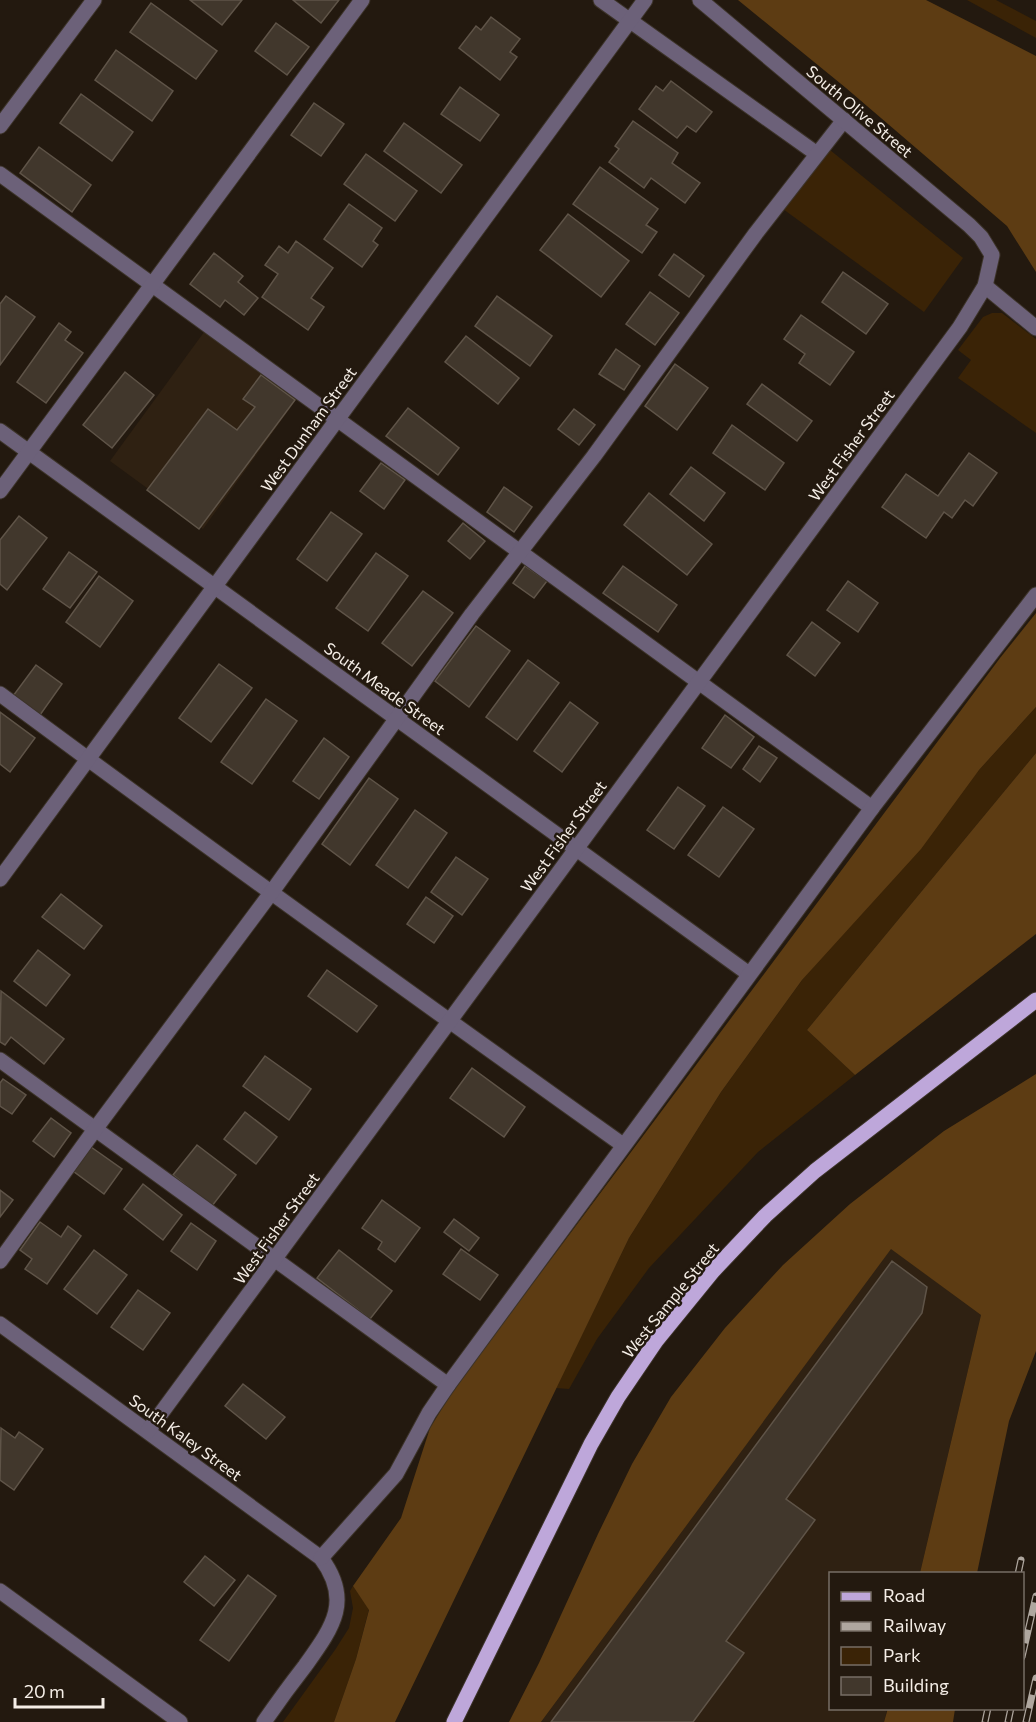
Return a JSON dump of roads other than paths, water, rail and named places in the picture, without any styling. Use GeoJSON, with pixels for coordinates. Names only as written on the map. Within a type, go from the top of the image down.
{"type":"FeatureCollection","features":[{"type":"Feature","properties":{"kind":"main road","name":"West Sample Street"},"geometry":{"type":"LineString","coordinates":[[454,1722],[591,1444],[618,1397],[656,1341],[713,1271],[765,1216],[815,1171],[1036,1000]]}},
{"type":"Feature","properties":{"kind":"street"},"geometry":{"type":"LineString","coordinates":[[0,126],[94,0]]}},
{"type":"Feature","properties":{"kind":"street"},"geometry":{"type":"LineString","coordinates":[[0,491],[362,0]]}},
{"type":"Feature","properties":{"kind":"street"},"geometry":{"type":"LineString","coordinates":[[601,0],[818,154]]}},
{"type":"Feature","properties":{"kind":"street","name":"West Dunham Street"},"geometry":{"type":"LineString","coordinates":[[0,879],[645,0]]}},
{"type":"Feature","properties":{"kind":"street","name":"South Olive Street"},"geometry":{"type":"LineString","coordinates":[[699,0],[969,225],[981,237],[992,255]]}},
{"type":"Feature","properties":{"kind":"street"},"geometry":{"type":"LineString","coordinates":[[0,1261],[271,893],[472,614],[594,456],[756,233],[844,120]]}},
{"type":"Feature","properties":{"kind":"street"},"geometry":{"type":"LineString","coordinates":[[0,174],[872,808]]}},
{"type":"Feature","properties":{"kind":"street","name":"West Fisher Street"},"geometry":{"type":"LineString","coordinates":[[148,1431],[960,327],[985,286],[992,255]]}},
{"type":"Feature","properties":{"kind":"street"},"geometry":{"type":"LineString","coordinates":[[985,286],[1036,328]]}},
{"type":"Feature","properties":{"kind":"street","name":"South Meade Street"},"geometry":{"type":"LineString","coordinates":[[0,431],[749,974]]}},
{"type":"Feature","properties":{"kind":"street"},"geometry":{"type":"LineString","coordinates":[[321,1558],[396,1474],[429,1413],[448,1384],[872,808],[1036,595]]}},
{"type":"Feature","properties":{"kind":"street"},"geometry":{"type":"LineString","coordinates":[[0,694],[341,944],[623,1145]]}},
{"type":"Feature","properties":{"kind":"street"},"geometry":{"type":"LineString","coordinates":[[0,1059],[448,1384]]}},
{"type":"Feature","properties":{"kind":"street","name":"South Kaley Street"},"geometry":{"type":"LineString","coordinates":[[0,1324],[321,1558],[329,1569],[337,1591],[336,1612],[329,1632],[264,1722]]}},
{"type":"Feature","properties":{"kind":"street"},"geometry":{"type":"LineString","coordinates":[[0,1591],[180,1722]]}},
{"type":"Feature","properties":{"kind":"railway"},"geometry":{"type":"LineString","coordinates":[[1018,1572],[1021,1560]]}},
{"type":"Feature","properties":{"kind":"railway"},"geometry":{"type":"LineString","coordinates":[[1024,1648],[1036,1596]]}},
{"type":"Feature","properties":{"kind":"railway"},"geometry":{"type":"LineString","coordinates":[[1026,1722],[1036,1678]]}},
{"type":"Feature","properties":{"kind":"railway"},"geometry":{"type":"LineString","coordinates":[[985,1722],[988,1710]]}},
{"type":"Feature","properties":{"kind":"railway"},"geometry":{"type":"LineString","coordinates":[[1008,1722],[1011,1710]]}}]}
